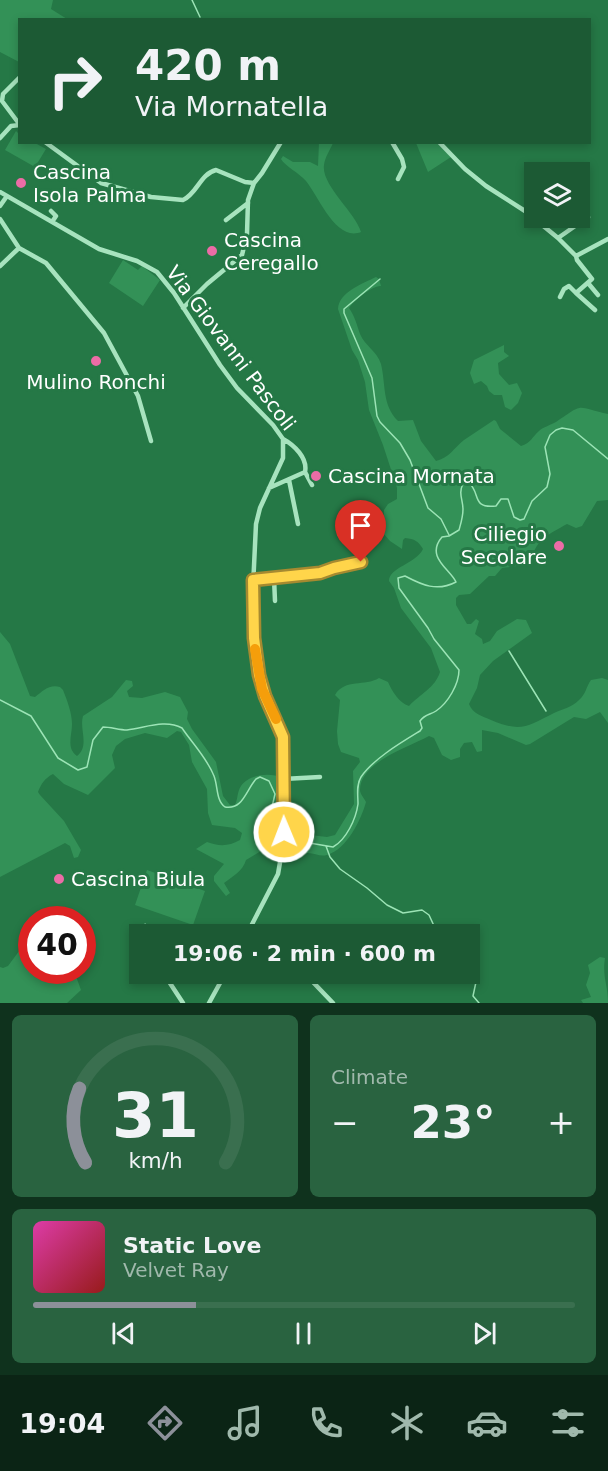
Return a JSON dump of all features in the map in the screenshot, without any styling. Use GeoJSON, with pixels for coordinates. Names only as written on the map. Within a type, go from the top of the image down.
{"type":"FeatureCollection","features":[{"type":"Feature","properties":{"kind":"street"},"geometry":{"type":"LineString","coordinates":[[18,79],[3,94],[2,101],[18,122]]}},
{"type":"Feature","properties":{"kind":"street"},"geometry":{"type":"LineString","coordinates":[[0,138],[12,126],[18,125]]}},
{"type":"Feature","properties":{"kind":"street"},"geometry":{"type":"LineString","coordinates":[[48,144],[101,183],[151,197],[183,200],[188,198],[207,174],[216,170],[245,182],[254,183]]}},
{"type":"Feature","properties":{"kind":"street"},"geometry":{"type":"LineString","coordinates":[[183,308],[207,284],[242,255],[247,234],[248,203],[254,183],[280,144]]}},
{"type":"Feature","properties":{"kind":"street"},"geometry":{"type":"LineString","coordinates":[[393,144],[404,167],[398,179]]}},
{"type":"Feature","properties":{"kind":"street"},"geometry":{"type":"LineString","coordinates":[[441,144],[465,170],[525,211],[576,256],[592,278],[576,293]]}},
{"type":"Feature","properties":{"kind":"street","name":"Via Giovanni Pascoli"},"geometry":{"type":"LineString","coordinates":[[0,192],[99,249],[149,267],[166,282],[240,392],[273,425],[283,440],[283,458],[256,524],[253,580],[254,638],[258,668],[265,696],[283,737],[284,832],[280,870],[252,924]]}},
{"type":"Feature","properties":{"kind":"street"},"geometry":{"type":"LineString","coordinates":[[0,206],[7,196]]}},
{"type":"Feature","properties":{"kind":"street"},"geometry":{"type":"LineString","coordinates":[[226,220],[248,203]]}},
{"type":"Feature","properties":{"kind":"street"},"geometry":{"type":"LineString","coordinates":[[51,211],[56,216],[52,222]]}},
{"type":"Feature","properties":{"kind":"street"},"geometry":{"type":"LineString","coordinates":[[0,219],[19,248],[46,263],[104,333],[138,396],[151,441]]}},
{"type":"Feature","properties":{"kind":"street"},"geometry":{"type":"LineString","coordinates":[[558,238],[572,228]]}},
{"type":"Feature","properties":{"kind":"street"},"geometry":{"type":"LineString","coordinates":[[576,256],[608,239]]}},
{"type":"Feature","properties":{"kind":"street"},"geometry":{"type":"LineString","coordinates":[[0,266],[19,248]]}},
{"type":"Feature","properties":{"kind":"street"},"geometry":{"type":"LineString","coordinates":[[588,283],[598,295]]}},
{"type":"Feature","properties":{"kind":"street"},"geometry":{"type":"LineString","coordinates":[[560,297],[569,286],[595,310]]}},
{"type":"Feature","properties":{"kind":"street"},"geometry":{"type":"LineString","coordinates":[[283,440],[289,443],[303,459],[306,466],[305,472],[312,485]]}},
{"type":"Feature","properties":{"kind":"street"},"geometry":{"type":"LineString","coordinates":[[269,488],[305,472]]}},
{"type":"Feature","properties":{"kind":"street"},"geometry":{"type":"LineString","coordinates":[[289,480],[298,524]]}},
{"type":"Feature","properties":{"kind":"street"},"geometry":{"type":"LineString","coordinates":[[253,580],[320,573],[361,562]]}},
{"type":"Feature","properties":{"kind":"street"},"geometry":{"type":"LineString","coordinates":[[274,578],[275,601]]}},
{"type":"Feature","properties":{"kind":"street"},"geometry":{"type":"LineString","coordinates":[[284,779],[320,777]]}},
{"type":"Feature","properties":{"kind":"street"},"geometry":{"type":"LineString","coordinates":[[171,984],[183,1003]]}},
{"type":"Feature","properties":{"kind":"street"},"geometry":{"type":"LineString","coordinates":[[209,1003],[219,984]]}},
{"type":"Feature","properties":{"kind":"street"},"geometry":{"type":"LineString","coordinates":[[314,984],[333,1003]]}},
{"type":"Feature","properties":{"kind":"green space"},"geometry":{"type":"Polygon","coordinates":[[[0,0],[53,0],[51,9],[65,18],[18,18],[18,61],[0,52],[0,0]]]}},
{"type":"Feature","properties":{"kind":"green space"},"geometry":{"type":"Polygon","coordinates":[[[16,131],[18,144],[37,144],[46,149],[35,167],[5,150],[16,131]]]}},
{"type":"Feature","properties":{"kind":"green space"},"geometry":{"type":"Polygon","coordinates":[[[319,144],[332,144],[326,156],[324,173],[361,232],[352,233],[336,224],[306,181],[281,159],[283,156],[293,162],[310,162],[318,166],[319,144]]]}},
{"type":"Feature","properties":{"kind":"green space"},"geometry":{"type":"Polygon","coordinates":[[[416,144],[438,144],[451,157],[428,172],[416,144]]]}},
{"type":"Feature","properties":{"kind":"green space"},"geometry":{"type":"Polygon","coordinates":[[[123,260],[138,270],[142,266],[160,280],[143,306],[109,283],[123,260]]]}},
{"type":"Feature","properties":{"kind":"green space"},"geometry":{"type":"Polygon","coordinates":[[[376,277],[381,286],[364,294],[349,308],[362,338],[381,364],[389,408],[398,421],[413,420],[421,441],[436,461],[441,460],[464,440],[494,420],[500,429],[521,446],[529,442],[541,430],[577,409],[585,408],[608,414],[608,500],[597,501],[582,526],[576,528],[567,524],[543,539],[535,549],[531,564],[502,568],[495,576],[489,576],[470,594],[459,595],[456,598],[456,605],[467,624],[471,624],[476,619],[479,621],[475,634],[482,639],[483,644],[490,641],[497,631],[517,619],[526,620],[532,633],[493,661],[480,675],[477,688],[469,704],[475,712],[501,724],[524,726],[573,704],[583,695],[591,680],[602,678],[608,680],[608,723],[600,712],[586,719],[574,717],[526,745],[498,733],[482,730],[482,751],[477,752],[472,742],[464,743],[460,749],[460,757],[451,760],[442,755],[434,738],[429,736],[387,757],[368,771],[362,780],[360,790],[366,802],[364,809],[357,825],[341,847],[322,856],[296,852],[282,844],[278,848],[269,846],[246,860],[240,870],[224,883],[230,893],[226,896],[214,881],[214,876],[224,864],[196,849],[207,842],[219,845],[231,844],[240,840],[242,833],[235,828],[212,825],[208,813],[207,789],[192,762],[189,745],[181,732],[177,731],[167,738],[145,733],[125,739],[116,746],[112,755],[115,768],[88,795],[64,784],[53,774],[40,786],[38,792],[64,821],[81,850],[78,857],[74,858],[70,846],[65,843],[0,877],[0,632],[10,644],[30,696],[35,697],[53,686],[63,690],[72,720],[71,746],[77,756],[84,742],[83,716],[112,697],[126,680],[132,681],[133,686],[127,691],[129,697],[142,698],[165,692],[180,697],[188,712],[187,719],[192,729],[216,762],[223,796],[230,805],[235,805],[240,788],[249,779],[260,775],[277,776],[282,778],[284,826],[294,832],[327,837],[335,835],[354,804],[353,771],[360,762],[359,758],[341,752],[338,744],[340,700],[335,695],[344,686],[374,681],[379,678],[388,682],[399,699],[409,706],[438,678],[440,672],[431,648],[401,608],[389,581],[393,572],[415,558],[423,549],[416,541],[405,538],[402,549],[383,533],[384,510],[388,504],[397,499],[397,488],[369,410],[365,382],[358,360],[352,350],[338,309],[339,303],[347,293],[376,277]]]}},
{"type":"Feature","properties":{"kind":"green space"},"geometry":{"type":"Polygon","coordinates":[[[504,345],[504,352],[509,356],[498,363],[499,374],[509,385],[517,383],[522,393],[518,403],[511,410],[505,407],[502,395],[494,395],[481,381],[474,384],[470,373],[474,360],[504,345]]]}},
{"type":"Feature","properties":{"kind":"green space"},"geometry":{"type":"Polygon","coordinates":[[[147,870],[205,891],[193,924],[135,905],[147,870]]]}},
{"type":"Feature","properties":{"kind":"green space"},"geometry":{"type":"Polygon","coordinates":[[[18,953],[18,984],[79,984],[81,990],[67,1003],[0,1003],[0,967],[8,966],[18,953]]]}},
{"type":"Feature","properties":{"kind":"green space"},"geometry":{"type":"Polygon","coordinates":[[[600,957],[605,958],[608,1003],[583,1003],[581,1000],[591,997],[586,985],[590,973],[588,965],[600,957]]]}},
{"type":"Feature","properties":{"kind":"waterway"},"geometry":{"type":"LineString","coordinates":[[192,0],[200,17]]}},
{"type":"Feature","properties":{"kind":"waterway"},"geometry":{"type":"LineString","coordinates":[[380,279],[344,309],[344,313],[372,378],[377,416],[400,443],[410,460],[428,508],[441,519],[449,535]]}},
{"type":"Feature","properties":{"kind":"waterway"},"geometry":{"type":"LineString","coordinates":[[286,839],[333,847],[338,844],[350,828],[355,816],[359,780],[366,770],[380,757],[420,731],[422,728],[420,721],[440,708],[455,687],[459,670],[434,639],[399,588],[398,578],[405,576],[436,587],[456,582],[440,562],[436,551],[437,544],[442,537],[459,530],[463,512],[461,493],[463,484],[469,483],[473,487],[483,505],[496,506],[501,499],[508,499],[514,517],[520,520],[524,519],[532,501],[547,487],[550,474],[545,447],[550,435],[556,430],[562,428],[573,430],[608,459]]}},
{"type":"Feature","properties":{"kind":"waterway"},"geometry":{"type":"LineString","coordinates":[[509,651],[546,711]]}},
{"type":"Feature","properties":{"kind":"waterway"},"geometry":{"type":"LineString","coordinates":[[0,700],[31,716],[58,758],[78,770],[87,767],[93,740],[103,727],[127,730],[169,724],[182,728],[211,769],[219,797],[225,807],[231,807],[240,802],[256,779],[260,777],[269,781],[275,794],[267,829],[269,834],[281,839]]}},
{"type":"Feature","properties":{"kind":"waterway"},"geometry":{"type":"LineString","coordinates":[[326,846],[330,857],[340,869],[387,905],[403,913],[422,910],[429,915],[433,924]]}},
{"type":"Feature","properties":{"kind":"waterway"},"geometry":{"type":"LineString","coordinates":[[476,984],[473,996],[479,1003]]}},
{"type":"Feature","properties":{"kind":"slow traffic"},"geometry":{"type":"LineString","coordinates":[[255,649],[262,689],[276,719]]}},
{"type":"Feature","properties":{"kind":"place","name":"Cascina Isola Palma"},"geometry":{"type":"Point","coordinates":[21,183]}},
{"type":"Feature","properties":{"kind":"place","name":"Cascina Ceregallo"},"geometry":{"type":"Point","coordinates":[212,251]}},
{"type":"Feature","properties":{"kind":"place","name":"Mulino Ronchi"},"geometry":{"type":"Point","coordinates":[96,361]}},
{"type":"Feature","properties":{"kind":"place","name":"Cascina Mornata"},"geometry":{"type":"Point","coordinates":[316,476]}},
{"type":"Feature","properties":{"kind":"place","name":"Ciliegio Secolare"},"geometry":{"type":"Point","coordinates":[559,546]}},
{"type":"Feature","properties":{"kind":"place","name":"Cascina Biula"},"geometry":{"type":"Point","coordinates":[59,879]}},
{"type":"Feature","properties":{"kind":"route"},"geometry":{"type":"LineString","coordinates":[[284,832],[283,737],[265,696],[259,675],[254,638],[253,580],[320,573],[361,562]]}}]}
